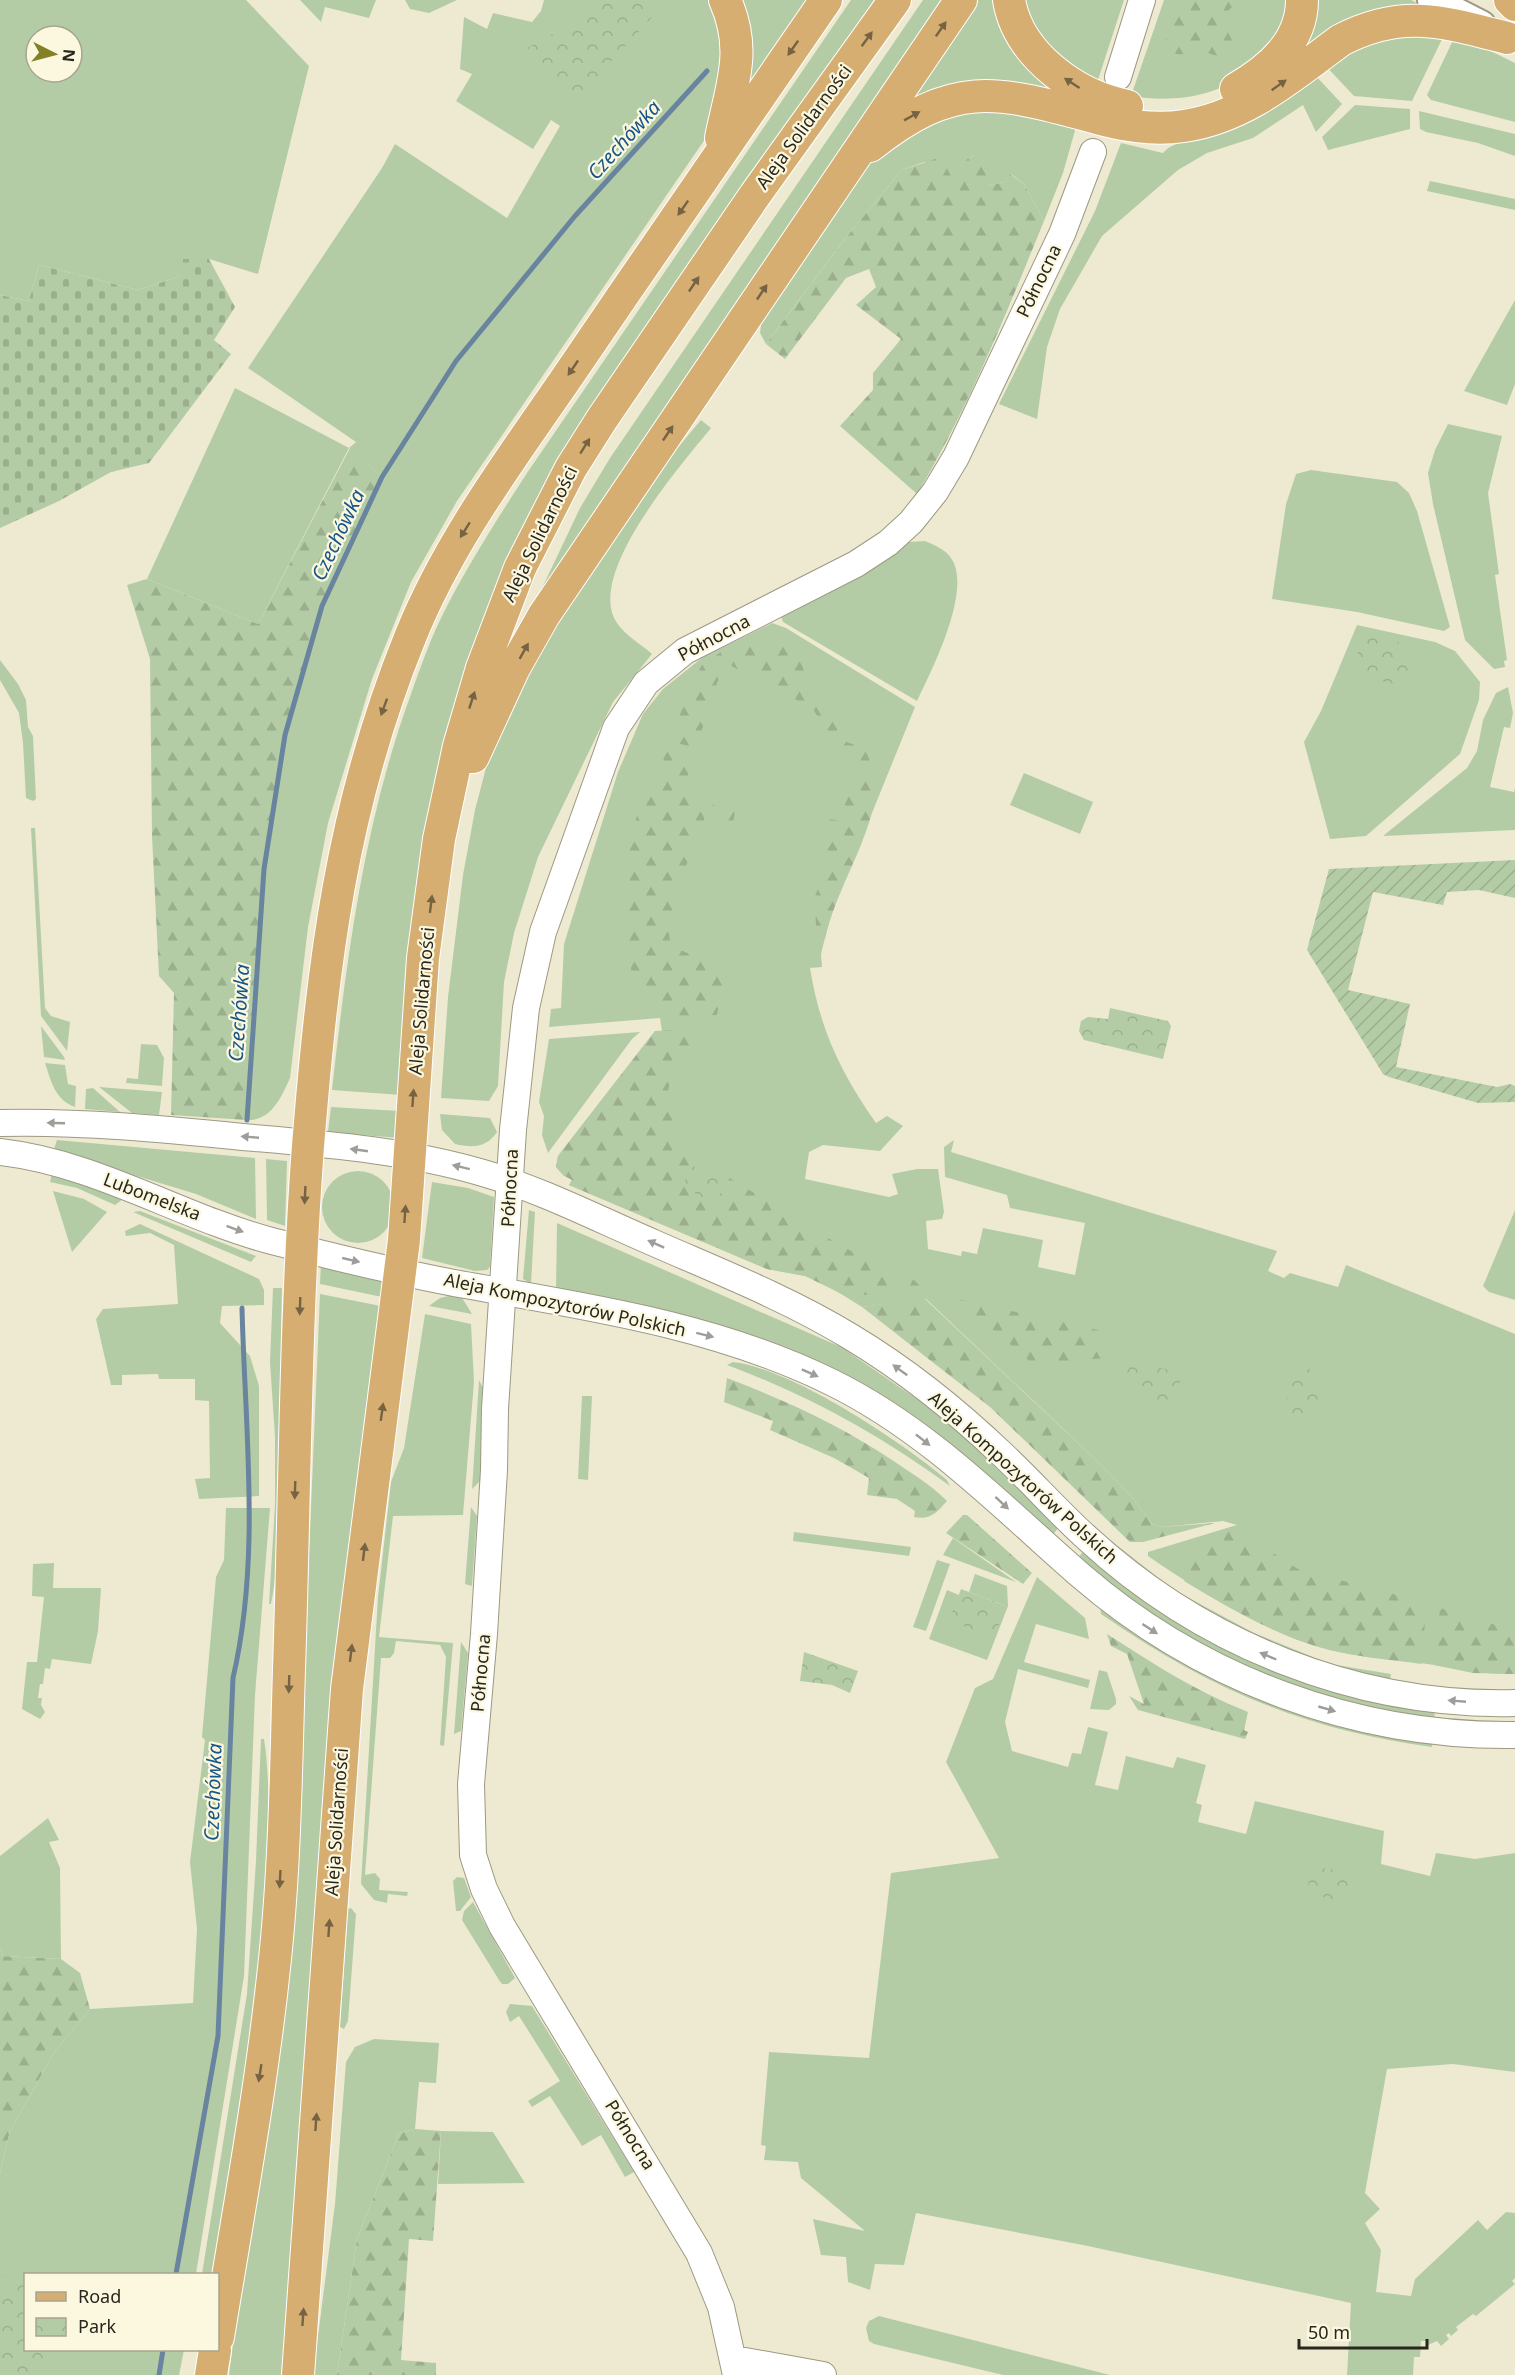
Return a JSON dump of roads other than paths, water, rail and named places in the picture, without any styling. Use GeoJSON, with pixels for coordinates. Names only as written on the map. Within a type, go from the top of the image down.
{"type":"FeatureCollection","features":[{"type":"Feature","properties":{"kind":"main road"},"geometry":{"type":"LineString","coordinates":[[717,159],[734,90],[737,65],[734,27],[725,0]]}},
{"type":"Feature","properties":{"kind":"main road"},"geometry":{"type":"LineString","coordinates":[[219,2331],[264,2050],[278,1935],[302,1248],[324,971],[347,835],[366,761],[413,630],[446,561],[486,496],[826,0]]}},
{"type":"Feature","properties":{"kind":"main road","name":"Aleja Solidarności"},"geometry":{"type":"LineString","coordinates":[[298,2375],[342,1744],[401,1270],[423,958],[440,838],[459,746],[479,677],[520,568],[544,518],[602,419],[755,195],[895,0]]}},
{"type":"Feature","properties":{"kind":"main road"},"geometry":{"type":"LineString","coordinates":[[440,838],[489,718],[544,615],[848,163],[961,0]]}},
{"type":"Feature","properties":{"kind":"main road"},"geometry":{"type":"LineString","coordinates":[[1010,0],[1022,35],[1046,64],[1103,99],[1151,109],[1204,102],[1247,83],[1282,54],[1294,37],[1302,0]]}},
{"type":"Feature","properties":{"kind":"main road"},"geometry":{"type":"LineString","coordinates":[[1432,0],[1511,40]]}},
{"type":"Feature","properties":{"kind":"main road"},"geometry":{"type":"LineString","coordinates":[[1500,0],[1515,6]]}},
{"type":"Feature","properties":{"kind":"main road"},"geometry":{"type":"LineString","coordinates":[[1510,0],[1515,6]]}},
{"type":"Feature","properties":{"kind":"main road"},"geometry":{"type":"LineString","coordinates":[[848,163],[902,122],[949,101],[989,95],[1010,96],[1043,102],[1120,124],[1153,128],[1183,127],[1242,109],[1341,40],[1375,26],[1415,20],[1440,21],[1511,40]]}},
{"type":"Feature","properties":{"kind":"main road"},"geometry":{"type":"LineString","coordinates":[[211,2375],[216,2351]]}},
{"type":"Feature","properties":{"kind":"street"},"geometry":{"type":"LineString","coordinates":[[1118,76],[1142,0]]}},
{"type":"Feature","properties":{"kind":"street","name":"Północna"},"geometry":{"type":"LineString","coordinates":[[735,2367],[721,2307],[693,2240],[502,1926],[483,1889],[473,1855],[471,1784],[484,1634],[494,1470],[495,1409],[521,1052],[532,970],[543,932],[616,728],[646,683],[672,660],[707,639],[856,564],[888,543],[922,509],[945,477],[972,425],[1062,234],[1092,152]]}},
{"type":"Feature","properties":{"kind":"street"},"geometry":{"type":"LineString","coordinates":[[0,1123],[27,1122],[161,1129],[309,1143]]}},
{"type":"Feature","properties":{"kind":"street"},"geometry":{"type":"LineString","coordinates":[[27,1122],[29,1156]]}},
{"type":"Feature","properties":{"kind":"street","name":"Aleja Kompozytorów Polskich"},"geometry":{"type":"LineString","coordinates":[[309,1143],[454,1165],[511,1182],[777,1298],[827,1323],[873,1350],[975,1429],[1085,1537],[1128,1574],[1174,1607],[1228,1637],[1280,1661],[1357,1684],[1444,1700],[1515,1703]]}},
{"type":"Feature","properties":{"kind":"street","name":"Lubomelska"},"geometry":{"type":"LineString","coordinates":[[0,1152],[29,1156],[88,1172],[247,1233],[401,1270]]}},
{"type":"Feature","properties":{"kind":"street","name":"Aleja Kompozytorów Polskich"},"geometry":{"type":"LineString","coordinates":[[401,1270],[609,1311],[718,1338],[776,1358],[832,1383],[917,1435],[992,1493],[1082,1577],[1138,1622],[1200,1659],[1244,1680],[1296,1700],[1360,1717],[1454,1733],[1515,1735]]}},
{"type":"Feature","properties":{"kind":"street"},"geometry":{"type":"LineString","coordinates":[[735,2367],[823,2375]]}},
{"type":"Feature","properties":{"kind":"waterway","name":"Czechówka"},"geometry":{"type":"LineString","coordinates":[[247,1120],[264,869],[285,735],[322,606],[382,477],[456,361],[575,216],[707,71]]}},
{"type":"Feature","properties":{"kind":"waterway","name":"Czechówka"},"geometry":{"type":"LineString","coordinates":[[176,2273],[218,2036],[233,1678],[242,1632],[249,1540],[248,1447],[242,1308]]}},
{"type":"Feature","properties":{"kind":"waterway","name":"Czechówka"},"geometry":{"type":"LineString","coordinates":[[159,2375],[163,2351]]}}]}
